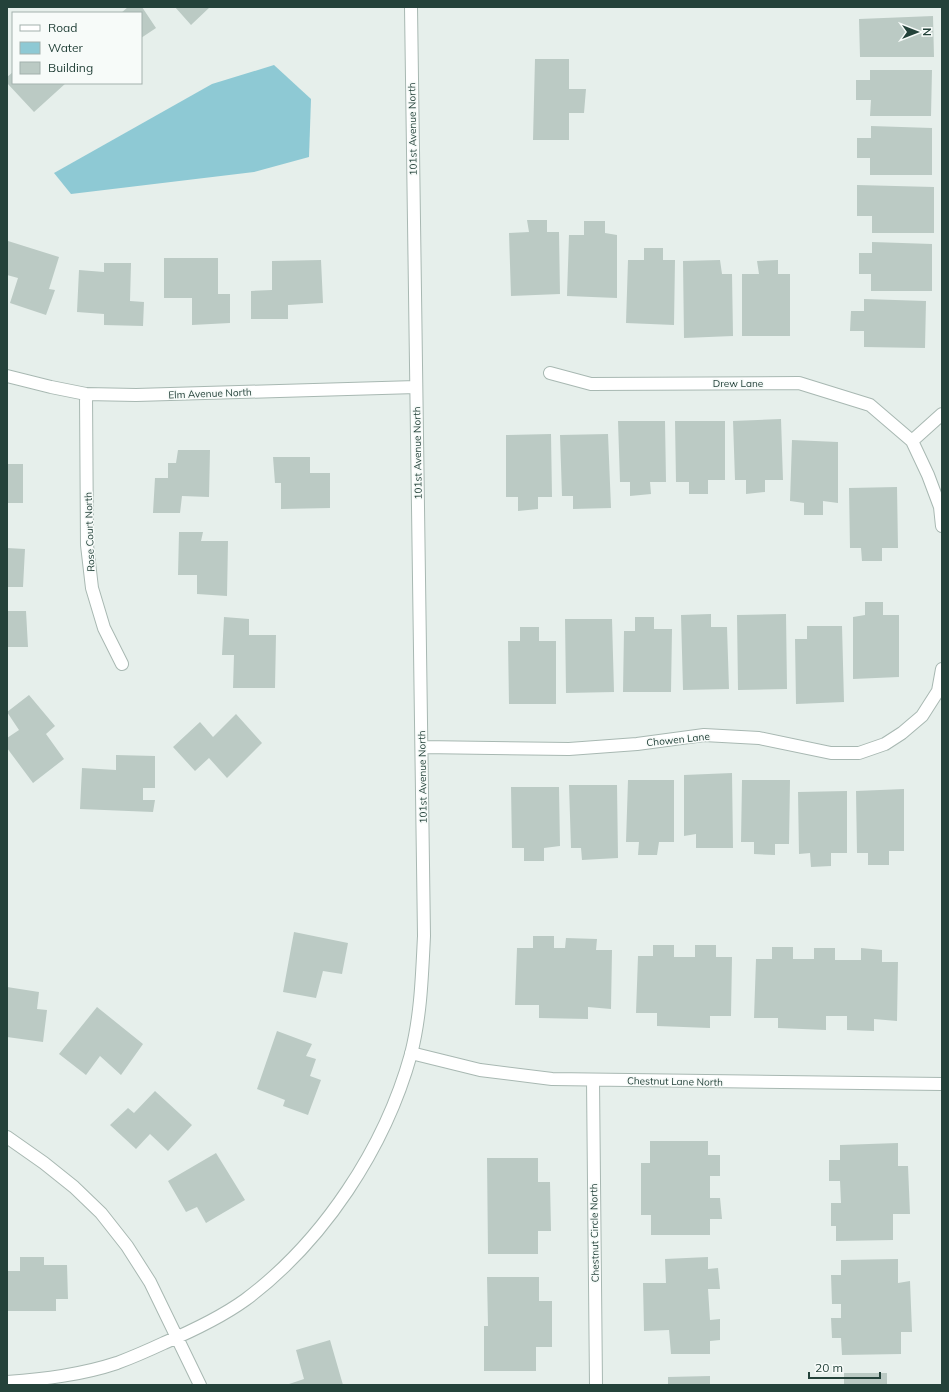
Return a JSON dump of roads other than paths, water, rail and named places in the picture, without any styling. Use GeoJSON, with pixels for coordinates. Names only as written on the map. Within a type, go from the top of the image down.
{"type":"FeatureCollection","features":[{"type":"Feature","properties":{"kind":"street","name":"101st Avenue North"},"geometry":{"type":"LineString","coordinates":[[7,1382],[52,1378],[87,1371],[117,1362],[176,1338],[205,1324],[244,1300],[269,1280],[317,1231],[359,1174],[377,1139],[399,1089],[411,1053],[418,1018],[424,936],[411,7]]}},
{"type":"Feature","properties":{"kind":"street","name":"Drew Lane"},"geometry":{"type":"LineString","coordinates":[[550,373],[591,384],[799,383],[870,406],[912,441]]}},
{"type":"Feature","properties":{"kind":"street","name":"Elm Avenue North"},"geometry":{"type":"LineString","coordinates":[[7,376],[86,394],[136,395],[416,387]]}},
{"type":"Feature","properties":{"kind":"street","name":"Rose Court North"},"geometry":{"type":"LineString","coordinates":[[86,394],[88,545],[92,588],[104,628],[122,664]]}},
{"type":"Feature","properties":{"kind":"street"},"geometry":{"type":"LineString","coordinates":[[942,414],[912,441],[928,475],[940,507],[942,526]]}},
{"type":"Feature","properties":{"kind":"street","name":"Chowen Lane"},"geometry":{"type":"LineString","coordinates":[[422,747],[569,748],[637,744],[704,735],[759,738],[830,753],[859,753],[885,744],[902,733],[922,716],[938,691],[942,669]]}},
{"type":"Feature","properties":{"kind":"street","name":"Chestnut Lane North"},"geometry":{"type":"LineString","coordinates":[[411,1053],[480,1070],[552,1079],[942,1084]]}},
{"type":"Feature","properties":{"kind":"street","name":"Chestnut Circle North"},"geometry":{"type":"LineString","coordinates":[[593,1080],[596,1385]]}},
{"type":"Feature","properties":{"kind":"street"},"geometry":{"type":"LineString","coordinates":[[7,1137],[44,1163],[74,1187],[100,1213],[127,1246],[150,1282],[200,1385]]}},
{"type":"Feature","properties":{"kind":"water"},"geometry":{"type":"Polygon","coordinates":[[[274,65],[311,99],[309,157],[254,172],[71,194],[54,173],[212,84],[274,65]]]}}]}
